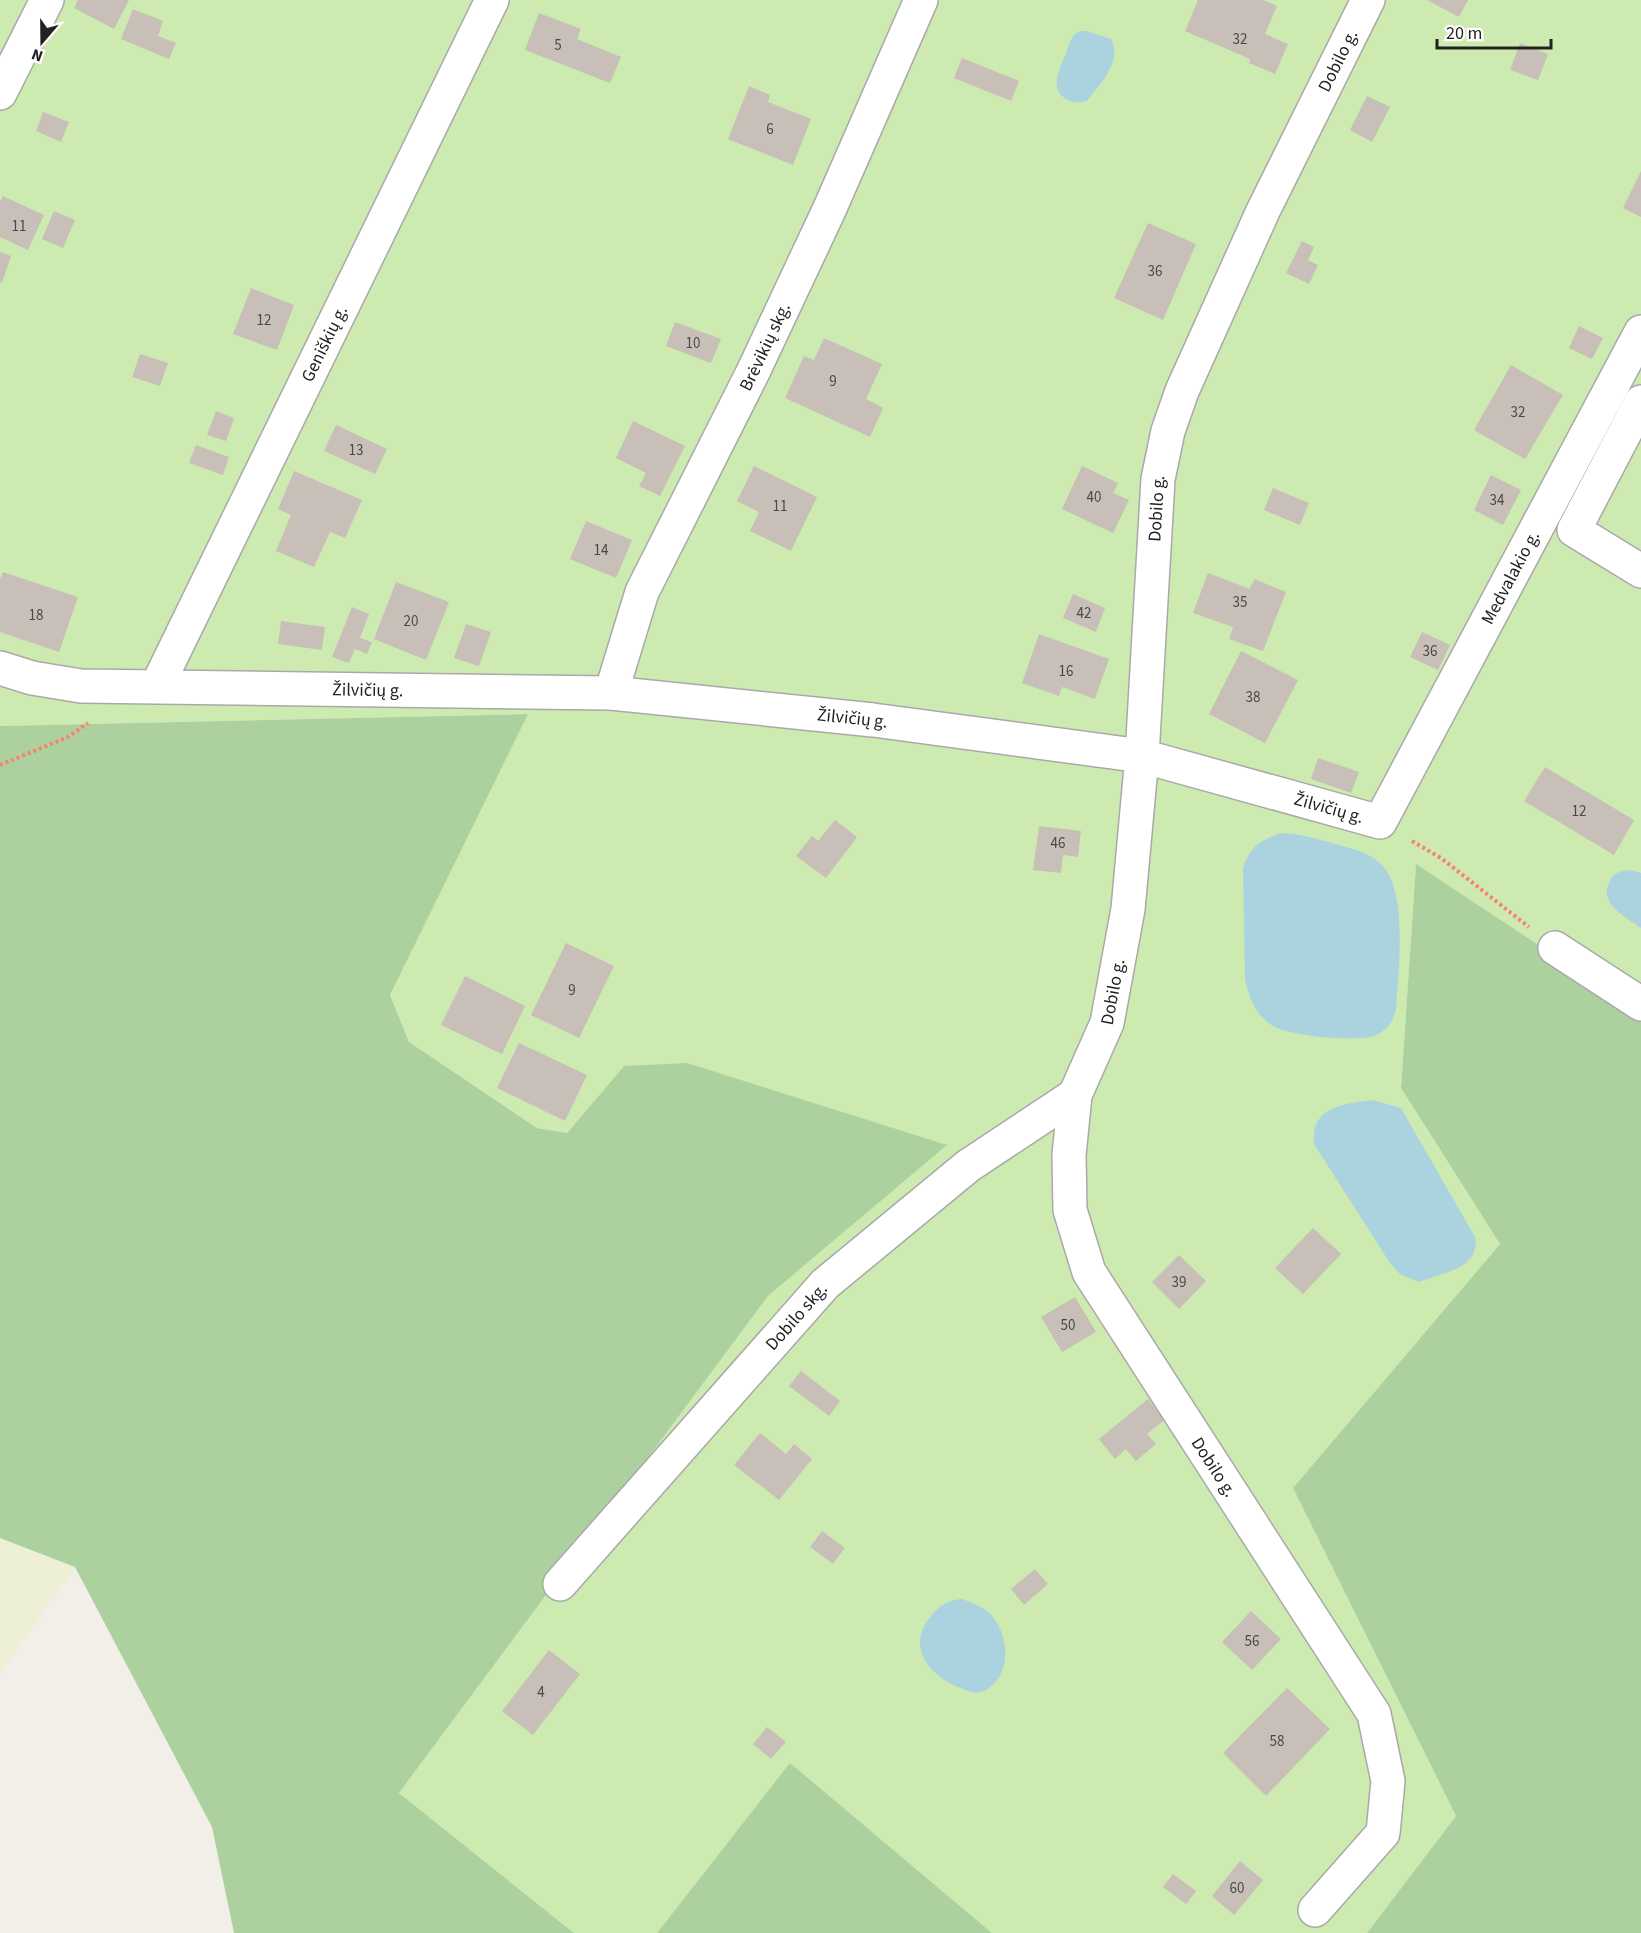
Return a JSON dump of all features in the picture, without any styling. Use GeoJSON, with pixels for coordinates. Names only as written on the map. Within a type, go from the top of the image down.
{"type":"FeatureCollection","features":[{"type":"Feature","properties":{"kind":"street"},"geometry":{"type":"LineString","coordinates":[[0,93],[47,0]]}},
{"type":"Feature","properties":{"kind":"street","name":"Geniškių g."},"geometry":{"type":"LineString","coordinates":[[144,686],[492,0]]}},
{"type":"Feature","properties":{"kind":"street","name":"Brėvikių skg."},"geometry":{"type":"LineString","coordinates":[[611,693],[642,592],[753,372],[830,208],[921,0]]}},
{"type":"Feature","properties":{"kind":"street","name":"Dobilo g."},"geometry":{"type":"LineString","coordinates":[[1315,1910],[1383,1833],[1388,1781],[1374,1714],[1089,1272],[1070,1210],[1070,1155],[1075,1095],[1107,1023],[1128,909],[1142,756],[1158,478],[1168,431],[1182,391],[1263,211],[1368,0]]}},
{"type":"Feature","properties":{"kind":"street","name":"Medvalakio g."},"geometry":{"type":"LineString","coordinates":[[1380,822],[1641,332]]}},
{"type":"Feature","properties":{"kind":"street"},"geometry":{"type":"LineString","coordinates":[[1641,402],[1574,530],[1641,571]]}},
{"type":"Feature","properties":{"kind":"street","name":"Žilvičių g."},"geometry":{"type":"LineString","coordinates":[[0,668],[32,678],[81,686],[611,693],[873,720],[1142,756],[1380,822]]}},
{"type":"Feature","properties":{"kind":"street"},"geometry":{"type":"LineString","coordinates":[[1555,948],[1641,1004]]}},
{"type":"Feature","properties":{"kind":"street","name":"Dobilo skg."},"geometry":{"type":"LineString","coordinates":[[560,1584],[825,1284],[968,1166],[1075,1095]]}},
{"type":"Feature","properties":{"kind":"path"},"geometry":{"type":"LineString","coordinates":[[0,765],[68,737],[144,686]]}},
{"type":"Feature","properties":{"kind":"path","name":"Žilvičių g."},"geometry":{"type":"LineString","coordinates":[[1380,822],[1441,858],[1555,948]]}},
{"type":"Feature","properties":{"kind":"green space"},"geometry":{"type":"Polygon","coordinates":[[[0,0],[1641,0],[1641,1013],[1416,865],[1401,1088],[1500,1244],[1293,1488],[1456,1816],[1367,1933],[992,1933],[790,1764],[657,1933],[574,1933],[399,1793],[768,1296],[946,1145],[624,1066],[567,1133],[537,1128],[409,1042],[390,995],[527,714],[0,726],[0,0]]]}},
{"type":"Feature","properties":{"kind":"green space"},"geometry":{"type":"Polygon","coordinates":[[[528,714],[390,995],[409,1042],[537,1128],[567,1133],[624,1066],[687,1063],[947,1145],[768,1296],[399,1793],[574,1933],[234,1933],[212,1827],[75,1567],[0,1538],[0,726],[528,714]]]}},
{"type":"Feature","properties":{"kind":"green space"},"geometry":{"type":"Polygon","coordinates":[[[1416,864],[1641,1013],[1641,1933],[1367,1933],[1456,1816],[1293,1488],[1500,1244],[1401,1088],[1416,864]]]}},
{"type":"Feature","properties":{"kind":"green space"},"geometry":{"type":"Polygon","coordinates":[[[0,1538],[75,1567],[0,1674],[0,1538]]]}},
{"type":"Feature","properties":{"kind":"green space"},"geometry":{"type":"Polygon","coordinates":[[[790,1763],[992,1933],[657,1933],[790,1763]]]}},
{"type":"Feature","properties":{"kind":"water"},"geometry":{"type":"Polygon","coordinates":[[[1087,31],[1111,39],[1114,56],[1108,72],[1087,101],[1075,102],[1068,100],[1058,91],[1057,79],[1071,39],[1078,32],[1087,31]]]}},
{"type":"Feature","properties":{"kind":"water"},"geometry":{"type":"Polygon","coordinates":[[[1281,833],[1295,834],[1360,851],[1381,864],[1390,877],[1399,912],[1400,954],[1396,1009],[1389,1026],[1379,1034],[1365,1038],[1353,1038],[1293,1033],[1281,1030],[1267,1022],[1254,1006],[1245,979],[1243,868],[1249,854],[1257,845],[1281,833]]]}},
{"type":"Feature","properties":{"kind":"water"},"geometry":{"type":"Polygon","coordinates":[[[1630,870],[1641,873],[1641,928],[1615,909],[1607,896],[1607,889],[1614,876],[1630,870]]]}},
{"type":"Feature","properties":{"kind":"water"},"geometry":{"type":"Polygon","coordinates":[[[1372,1100],[1401,1108],[1475,1237],[1472,1256],[1458,1268],[1419,1282],[1400,1274],[1390,1263],[1314,1144],[1317,1122],[1323,1115],[1340,1106],[1372,1100]]]}},
{"type":"Feature","properties":{"kind":"water"},"geometry":{"type":"Polygon","coordinates":[[[962,1599],[987,1611],[995,1619],[1004,1641],[1004,1665],[1000,1675],[994,1684],[981,1692],[974,1693],[965,1690],[938,1675],[924,1658],[921,1648],[920,1638],[931,1616],[945,1604],[962,1599]]]}},
{"type":"Feature","properties":{"kind":"building"},"geometry":{"type":"Polygon","coordinates":[[[78,0],[129,0],[114,29],[74,8],[78,0]]]}},
{"type":"Feature","properties":{"kind":"building"},"geometry":{"type":"Polygon","coordinates":[[[1198,0],[1263,0],[1277,6],[1265,34],[1288,44],[1275,74],[1249,63],[1250,59],[1185,31],[1198,0]]]}},
{"type":"Feature","properties":{"kind":"building"},"geometry":{"type":"Polygon","coordinates":[[[1427,0],[1468,0],[1459,17],[1427,0]]]}},
{"type":"Feature","properties":{"kind":"building"},"geometry":{"type":"Polygon","coordinates":[[[133,9],[163,21],[158,36],[176,43],[169,59],[121,39],[133,9]]]}},
{"type":"Feature","properties":{"kind":"building"},"geometry":{"type":"Polygon","coordinates":[[[539,13],[581,29],[577,39],[621,57],[610,83],[525,50],[539,13]]]}},
{"type":"Feature","properties":{"kind":"building"},"geometry":{"type":"Polygon","coordinates":[[[1520,43],[1548,54],[1538,80],[1510,70],[1520,43]]]}},
{"type":"Feature","properties":{"kind":"building"},"geometry":{"type":"Polygon","coordinates":[[[962,58],[1019,81],[1011,101],[954,78],[962,58]]]}},
{"type":"Feature","properties":{"kind":"building"},"geometry":{"type":"Polygon","coordinates":[[[749,86],[770,95],[768,102],[811,119],[793,165],[728,139],[749,86]]]}},
{"type":"Feature","properties":{"kind":"building"},"geometry":{"type":"Polygon","coordinates":[[[1367,96],[1390,107],[1372,142],[1350,130],[1367,96]]]}},
{"type":"Feature","properties":{"kind":"building"},"geometry":{"type":"Polygon","coordinates":[[[43,112],[69,122],[61,142],[36,131],[43,112]]]}},
{"type":"Feature","properties":{"kind":"building"},"geometry":{"type":"Polygon","coordinates":[[[1641,171],[1641,217],[1623,208],[1641,171]]]}},
{"type":"Feature","properties":{"kind":"building"},"geometry":{"type":"Polygon","coordinates":[[[3,196],[44,215],[28,250],[0,237],[0,202],[3,196]]]}},
{"type":"Feature","properties":{"kind":"building"},"geometry":{"type":"Polygon","coordinates":[[[54,211],[75,220],[63,248],[42,239],[54,211]]]}},
{"type":"Feature","properties":{"kind":"building"},"geometry":{"type":"Polygon","coordinates":[[[1148,223],[1196,244],[1163,320],[1114,298],[1148,223]]]}},
{"type":"Feature","properties":{"kind":"building"},"geometry":{"type":"Polygon","coordinates":[[[1302,241],[1314,247],[1308,260],[1318,265],[1309,284],[1286,273],[1302,241]]]}},
{"type":"Feature","properties":{"kind":"building"},"geometry":{"type":"Polygon","coordinates":[[[0,252],[11,256],[2,283],[0,282],[0,252]]]}},
{"type":"Feature","properties":{"kind":"building"},"geometry":{"type":"Polygon","coordinates":[[[251,288],[294,305],[277,350],[233,334],[251,288]]]}},
{"type":"Feature","properties":{"kind":"building"},"geometry":{"type":"Polygon","coordinates":[[[675,322],[721,339],[711,363],[666,346],[675,322]]]}},
{"type":"Feature","properties":{"kind":"building"},"geometry":{"type":"Polygon","coordinates":[[[1579,326],[1603,338],[1592,359],[1569,348],[1579,326]]]}},
{"type":"Feature","properties":{"kind":"building"},"geometry":{"type":"Polygon","coordinates":[[[824,338],[882,364],[866,399],[883,408],[870,437],[785,398],[804,356],[814,360],[824,338]]]}},
{"type":"Feature","properties":{"kind":"building"},"geometry":{"type":"Polygon","coordinates":[[[140,354],[168,363],[160,386],[132,377],[140,354]]]}},
{"type":"Feature","properties":{"kind":"building"},"geometry":{"type":"Polygon","coordinates":[[[1511,365],[1563,395],[1525,459],[1474,430],[1511,365]]]}},
{"type":"Feature","properties":{"kind":"building"},"geometry":{"type":"Polygon","coordinates":[[[216,411],[234,418],[226,441],[207,435],[216,411]]]}},
{"type":"Feature","properties":{"kind":"building"},"geometry":{"type":"Polygon","coordinates":[[[633,421],[685,446],[660,496],[639,486],[646,473],[616,458],[633,421]]]}},
{"type":"Feature","properties":{"kind":"building"},"geometry":{"type":"Polygon","coordinates":[[[336,425],[387,449],[375,474],[324,451],[336,425]]]}},
{"type":"Feature","properties":{"kind":"building"},"geometry":{"type":"Polygon","coordinates":[[[196,445],[229,457],[223,475],[189,463],[196,445]]]}},
{"type":"Feature","properties":{"kind":"building"},"geometry":{"type":"Polygon","coordinates":[[[754,466],[817,497],[791,551],[750,531],[759,512],[737,501],[754,466]]]}},
{"type":"Feature","properties":{"kind":"building"},"geometry":{"type":"Polygon","coordinates":[[[1082,466],[1118,483],[1113,493],[1129,500],[1113,533],[1062,509],[1082,466]]]}},
{"type":"Feature","properties":{"kind":"building"},"geometry":{"type":"Polygon","coordinates":[[[294,471],[362,500],[345,538],[330,532],[314,567],[276,551],[291,515],[278,509],[294,471]]]}},
{"type":"Feature","properties":{"kind":"building"},"geometry":{"type":"Polygon","coordinates":[[[1491,475],[1521,490],[1503,525],[1474,510],[1491,475]]]}},
{"type":"Feature","properties":{"kind":"building"},"geometry":{"type":"Polygon","coordinates":[[[1273,488],[1309,503],[1300,525],[1264,510],[1273,488]]]}},
{"type":"Feature","properties":{"kind":"building"},"geometry":{"type":"Polygon","coordinates":[[[586,521],[632,540],[616,578],[570,559],[586,521]]]}},
{"type":"Feature","properties":{"kind":"building"},"geometry":{"type":"Polygon","coordinates":[[[3,572],[78,597],[59,652],[0,632],[0,579],[3,572]]]}},
{"type":"Feature","properties":{"kind":"building"},"geometry":{"type":"Polygon","coordinates":[[[1208,573],[1250,589],[1254,579],[1286,592],[1263,651],[1229,639],[1233,627],[1193,613],[1208,573]]]}},
{"type":"Feature","properties":{"kind":"building"},"geometry":{"type":"Polygon","coordinates":[[[396,582],[449,602],[426,660],[374,639],[396,582]]]}},
{"type":"Feature","properties":{"kind":"building"},"geometry":{"type":"Polygon","coordinates":[[[1073,594],[1105,608],[1096,632],[1063,618],[1073,594]]]}},
{"type":"Feature","properties":{"kind":"building"},"geometry":{"type":"Polygon","coordinates":[[[352,607],[369,614],[360,638],[372,642],[367,654],[355,649],[349,663],[332,657],[352,607]]]}},
{"type":"Feature","properties":{"kind":"building"},"geometry":{"type":"Polygon","coordinates":[[[281,621],[325,627],[322,650],[278,644],[281,621]]]}},
{"type":"Feature","properties":{"kind":"building"},"geometry":{"type":"Polygon","coordinates":[[[466,624],[491,632],[479,666],[454,658],[466,624]]]}},
{"type":"Feature","properties":{"kind":"building"},"geometry":{"type":"Polygon","coordinates":[[[1422,632],[1450,645],[1438,670],[1410,657],[1422,632]]]}},
{"type":"Feature","properties":{"kind":"building"},"geometry":{"type":"Polygon","coordinates":[[[1039,634],[1109,659],[1095,699],[1062,687],[1059,696],[1022,683],[1039,634]]]}},
{"type":"Feature","properties":{"kind":"building"},"geometry":{"type":"Polygon","coordinates":[[[1241,651],[1298,680],[1265,743],[1209,714],[1241,651]]]}},
{"type":"Feature","properties":{"kind":"building"},"geometry":{"type":"Polygon","coordinates":[[[1318,758],[1359,772],[1351,793],[1311,779],[1318,758]]]}},
{"type":"Feature","properties":{"kind":"building"},"geometry":{"type":"Polygon","coordinates":[[[1545,767],[1634,820],[1614,855],[1524,801],[1545,767]]]}},
{"type":"Feature","properties":{"kind":"building"},"geometry":{"type":"Polygon","coordinates":[[[835,820],[857,837],[826,878],[796,856],[812,836],[818,841],[835,820]]]}},
{"type":"Feature","properties":{"kind":"building"},"geometry":{"type":"Polygon","coordinates":[[[1039,826],[1081,831],[1078,857],[1063,855],[1061,873],[1033,870],[1039,826]]]}},
{"type":"Feature","properties":{"kind":"building"},"geometry":{"type":"Polygon","coordinates":[[[566,943],[614,966],[579,1038],[531,1015],[566,943]]]}},
{"type":"Feature","properties":{"kind":"building"},"geometry":{"type":"Polygon","coordinates":[[[465,976],[525,1006],[502,1054],[441,1025],[465,976]]]}},
{"type":"Feature","properties":{"kind":"building"},"geometry":{"type":"Polygon","coordinates":[[[519,1043],[587,1075],[565,1121],[497,1088],[519,1043]]]}},
{"type":"Feature","properties":{"kind":"building"},"geometry":{"type":"Polygon","coordinates":[[[1313,1228],[1341,1254],[1303,1294],[1275,1268],[1313,1228]]]}},
{"type":"Feature","properties":{"kind":"building"},"geometry":{"type":"Polygon","coordinates":[[[1179,1255],[1206,1281],[1179,1309],[1152,1282],[1179,1255]]]}},
{"type":"Feature","properties":{"kind":"building"},"geometry":{"type":"Polygon","coordinates":[[[1075,1297],[1096,1332],[1062,1352],[1041,1317],[1075,1297]]]}},
{"type":"Feature","properties":{"kind":"building"},"geometry":{"type":"Polygon","coordinates":[[[801,1371],[840,1401],[829,1416],[789,1386],[801,1371]]]}},
{"type":"Feature","properties":{"kind":"building"},"geometry":{"type":"Polygon","coordinates":[[[1148,1399],[1164,1420],[1147,1434],[1156,1444],[1136,1461],[1126,1449],[1115,1459],[1099,1439],[1148,1399]]]}},
{"type":"Feature","properties":{"kind":"building"},"geometry":{"type":"Polygon","coordinates":[[[760,1433],[786,1454],[794,1444],[812,1459],[779,1500],[734,1465],[760,1433]]]}},
{"type":"Feature","properties":{"kind":"building"},"geometry":{"type":"Polygon","coordinates":[[[822,1531],[845,1548],[833,1564],[810,1547],[822,1531]]]}},
{"type":"Feature","properties":{"kind":"building"},"geometry":{"type":"Polygon","coordinates":[[[1035,1569],[1048,1584],[1024,1605],[1011,1589],[1035,1569]]]}},
{"type":"Feature","properties":{"kind":"building"},"geometry":{"type":"Polygon","coordinates":[[[1251,1611],[1281,1639],[1252,1670],[1222,1642],[1251,1611]]]}},
{"type":"Feature","properties":{"kind":"building"},"geometry":{"type":"Polygon","coordinates":[[[549,1650],[580,1674],[533,1735],[502,1711],[549,1650]]]}},
{"type":"Feature","properties":{"kind":"building"},"geometry":{"type":"Polygon","coordinates":[[[1287,1688],[1330,1729],[1266,1796],[1223,1753],[1287,1688]]]}},
{"type":"Feature","properties":{"kind":"building"},"geometry":{"type":"Polygon","coordinates":[[[767,1727],[786,1742],[771,1759],[753,1744],[767,1727]]]}},
{"type":"Feature","properties":{"kind":"building"},"geometry":{"type":"Polygon","coordinates":[[[1240,1861],[1263,1880],[1234,1915],[1212,1896],[1240,1861]]]}},
{"type":"Feature","properties":{"kind":"building"},"geometry":{"type":"Polygon","coordinates":[[[1173,1874],[1196,1891],[1186,1904],[1163,1887],[1173,1874]]]}}]}
